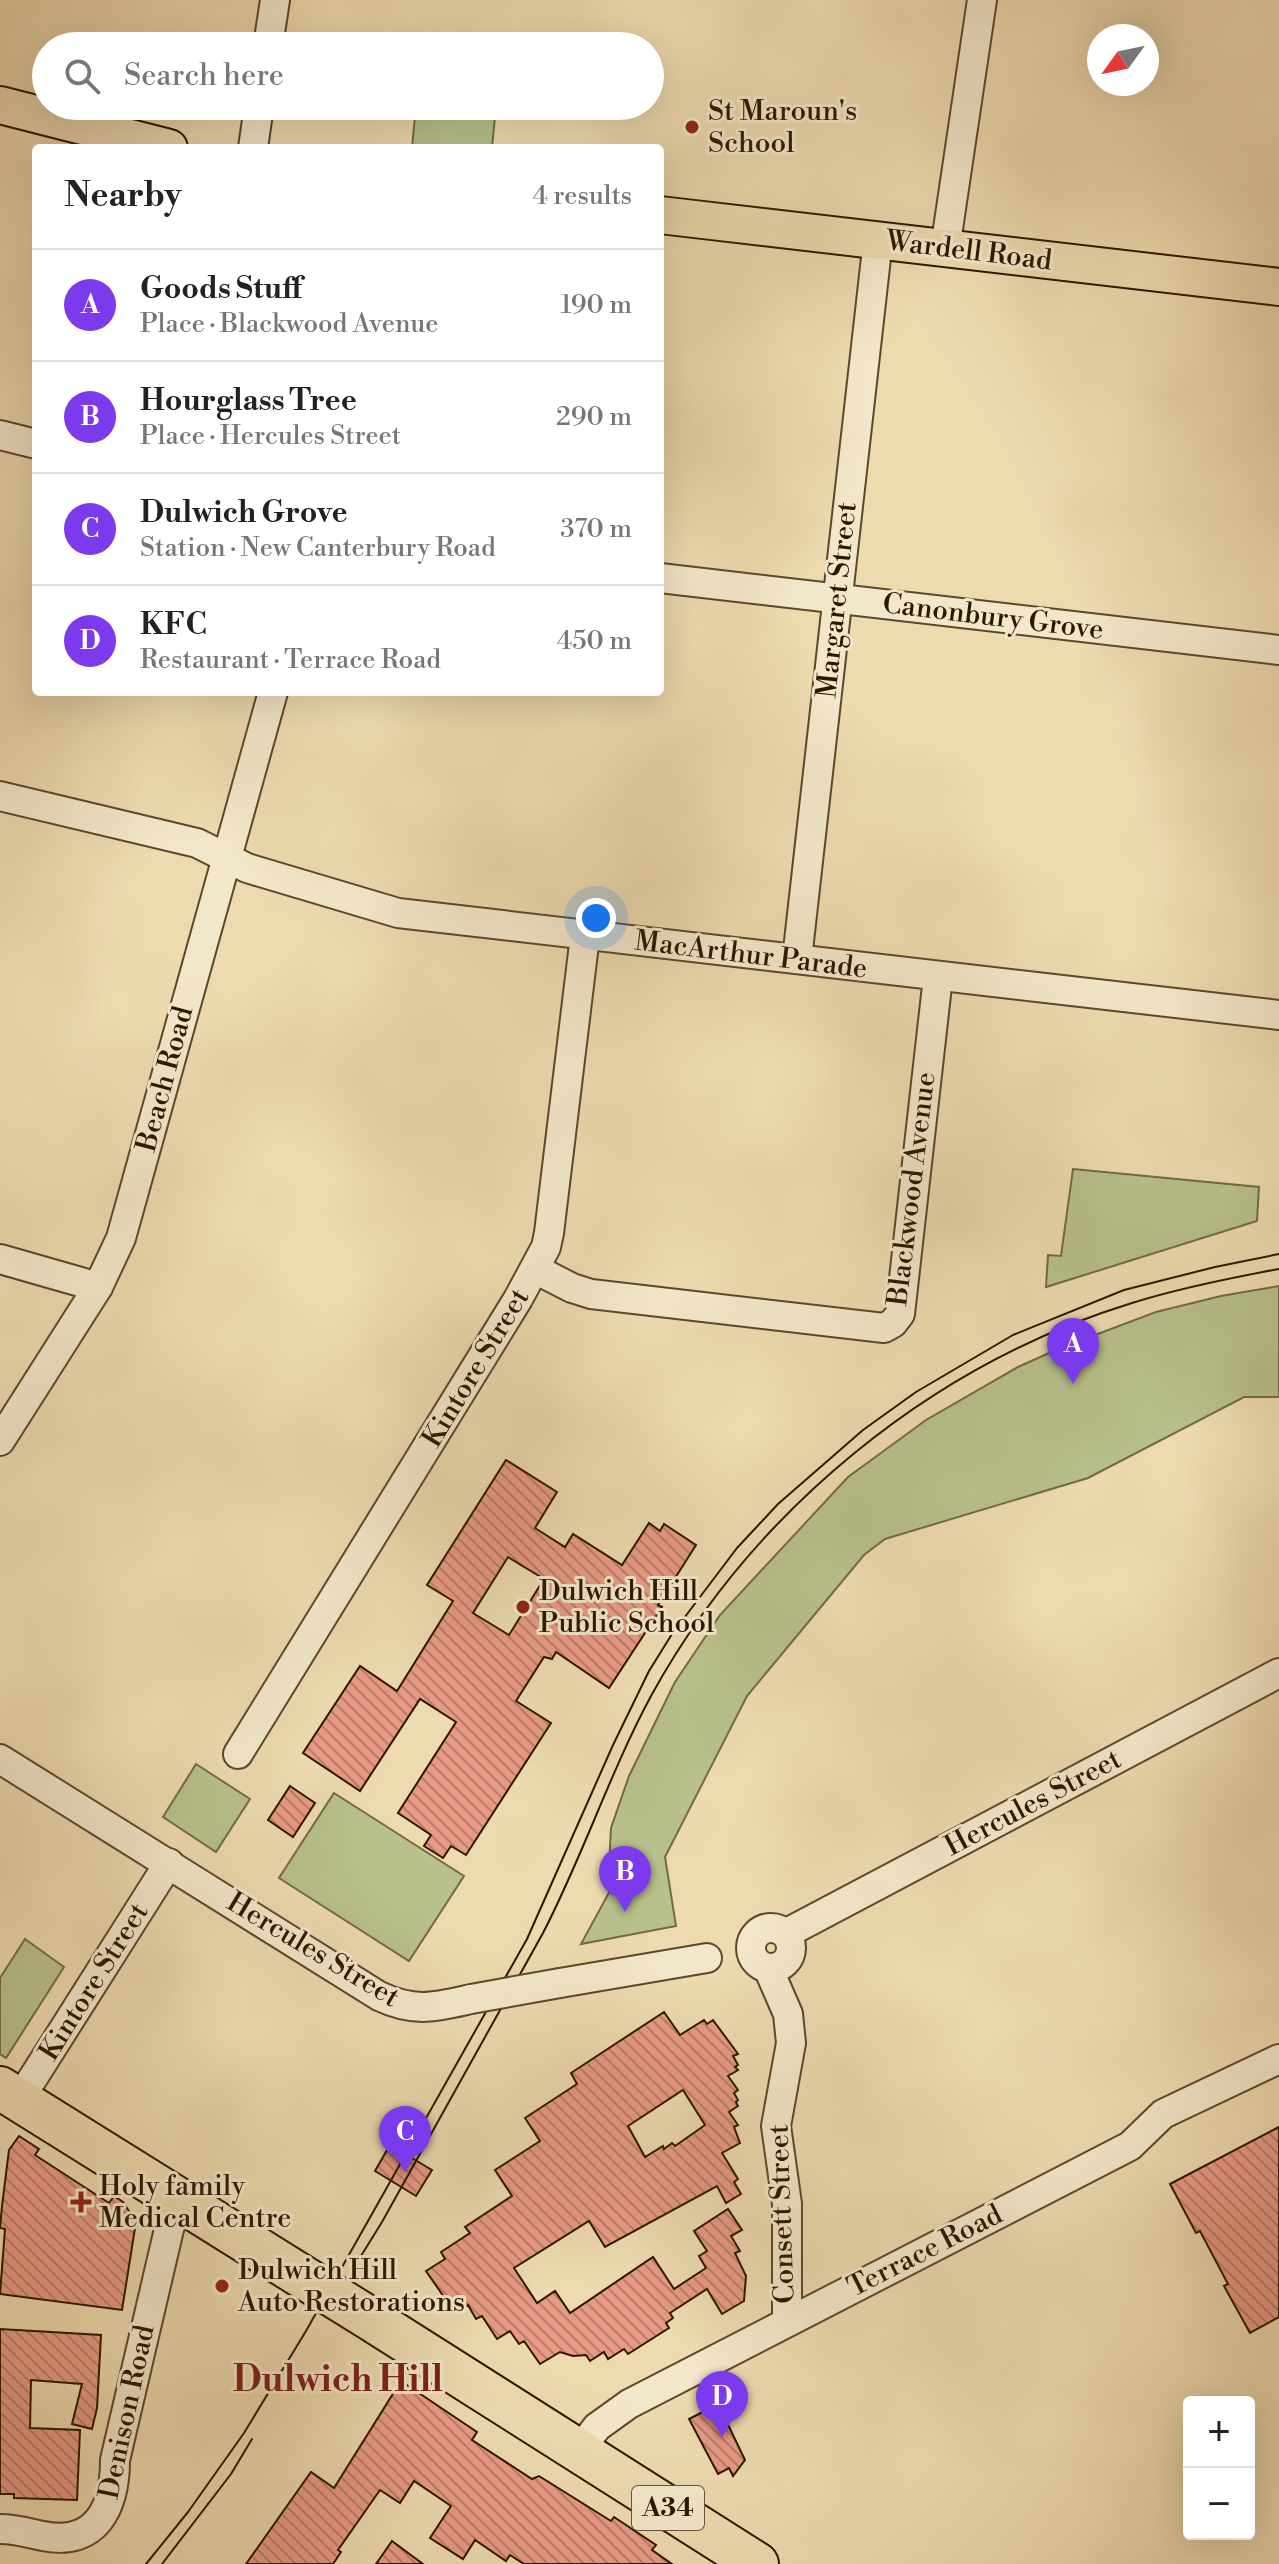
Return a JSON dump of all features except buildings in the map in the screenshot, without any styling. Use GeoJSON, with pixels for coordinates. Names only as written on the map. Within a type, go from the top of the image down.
{"type":"FeatureCollection","features":[{"type":"Feature","properties":{"kind":"highway","name":"A34"},"geometry":{"type":"LineString","coordinates":[[10,2094],[757,2564]]}},
{"type":"Feature","properties":{"kind":"main road"},"geometry":{"type":"LineString","coordinates":[[0,105],[32,113]]}},
{"type":"Feature","properties":{"kind":"main road"},"geometry":{"type":"LineString","coordinates":[[59,120],[153,144]]}},
{"type":"Feature","properties":{"kind":"main road","name":"Wardell Road"},"geometry":{"type":"LineString","coordinates":[[664,215],[1279,287]]}},
{"type":"Feature","properties":{"kind":"street"},"geometry":{"type":"LineString","coordinates":[[270,32],[275,0]]}},
{"type":"Feature","properties":{"kind":"street"},"geometry":{"type":"LineString","coordinates":[[945,249],[982,0]]}},
{"type":"Feature","properties":{"kind":"street"},"geometry":{"type":"LineString","coordinates":[[254,144],[257,120]]}},
{"type":"Feature","properties":{"kind":"street","name":"Margaret Street"},"geometry":{"type":"LineString","coordinates":[[797,959],[878,240]]}},
{"type":"Feature","properties":{"kind":"street"},"geometry":{"type":"LineString","coordinates":[[0,435],[32,443]]}},
{"type":"Feature","properties":{"kind":"street","name":"Canonbury Grove"},"geometry":{"type":"LineString","coordinates":[[664,578],[1279,650]]}},
{"type":"Feature","properties":{"kind":"street","name":"Beach Road"},"geometry":{"type":"LineString","coordinates":[[0,1441],[110,1266],[129,1211],[162,1082],[272,696]]}},
{"type":"Feature","properties":{"kind":"street","name":"MacArthur Parade"},"geometry":{"type":"LineString","coordinates":[[0,796],[197,843],[247,868],[398,913],[1279,1015]]}},
{"type":"Feature","properties":{"kind":"street","name":"Kintore Street"},"geometry":{"type":"LineString","coordinates":[[238,1754],[535,1269],[549,1233],[585,936]]}},
{"type":"Feature","properties":{"kind":"street","name":"Blackwood Avenue"},"geometry":{"type":"LineString","coordinates":[[535,1269],[591,1294],[884,1328],[893,1323],[900,1314],[938,977]]}},
{"type":"Feature","properties":{"kind":"street"},"geometry":{"type":"LineString","coordinates":[[0,1259],[98,1287]]}},
{"type":"Feature","properties":{"kind":"street","name":"Hercules Street"},"geometry":{"type":"LineString","coordinates":[[768,1968],[781,1966],[789,1958],[792,1946],[787,1933],[1279,1673]]}},
{"type":"Feature","properties":{"kind":"street","name":"Hercules Street"},"geometry":{"type":"LineString","coordinates":[[0,1759],[393,2002],[420,2009],[707,1958]]}},
{"type":"Feature","properties":{"kind":"street","name":"Kintore Street"},"geometry":{"type":"LineString","coordinates":[[10,2094],[169,1863]]}},
{"type":"Feature","properties":{"kind":"street","name":"Consett Street"},"geometry":{"type":"LineString","coordinates":[[768,1968],[788,2014],[791,2043],[776,2126],[787,2204],[787,2322]]}},
{"type":"Feature","properties":{"kind":"street","name":"Terrace Road"},"geometry":{"type":"LineString","coordinates":[[578,2452],[597,2427],[614,2413],[1130,2146],[1163,2114],[1279,2059]]}},
{"type":"Feature","properties":{"kind":"street","name":"Denison Road"},"geometry":{"type":"LineString","coordinates":[[0,2529],[22,2530],[45,2537],[65,2537],[79,2535],[101,2519],[108,2506],[121,2432],[170,2225],[179,2200]]}},
{"type":"Feature","properties":{"kind":"green space"},"geometry":{"type":"Polygon","coordinates":[[[415,120],[495,120],[492,144],[412,144],[415,120]]]}},
{"type":"Feature","properties":{"kind":"green space"},"geometry":{"type":"Polygon","coordinates":[[[1073,1169],[1259,1187],[1257,1221],[1046,1287],[1048,1255],[1061,1256],[1073,1169]]]}},
{"type":"Feature","properties":{"kind":"green space"},"geometry":{"type":"Polygon","coordinates":[[[1279,1286],[1279,1397],[1244,1397],[1088,1478],[885,1539],[864,1555],[747,1696],[665,1857],[676,1926],[581,1944],[612,1887],[609,1866],[611,1828],[629,1776],[675,1682],[720,1615],[848,1477],[926,1420],[1018,1367],[1058,1349],[1156,1312],[1279,1286]]]}},
{"type":"Feature","properties":{"kind":"green space"},"geometry":{"type":"Polygon","coordinates":[[[196,1764],[250,1799],[216,1852],[163,1817],[196,1764]]]}},
{"type":"Feature","properties":{"kind":"green space"},"geometry":{"type":"Polygon","coordinates":[[[334,1793],[464,1876],[409,1961],[279,1878],[334,1793]]]}},
{"type":"Feature","properties":{"kind":"green space"},"geometry":{"type":"Polygon","coordinates":[[[25,1939],[64,1967],[6,2058],[0,2054],[0,1978],[25,1939]]]}},
{"type":"Feature","properties":{"kind":"tram line"},"geometry":{"type":"LineString","coordinates":[[146,2564],[188,2512],[244,2433],[306,2331],[527,1939],[649,1671],[672,1634],[737,1548],[778,1504],[863,1430],[916,1392],[1013,1335],[1124,1290],[1279,1254]]}},
{"type":"Feature","properties":{"kind":"tram line"},"geometry":{"type":"LineString","coordinates":[[356,2264],[543,1933],[651,1696],[692,1629],[740,1566],[794,1507],[854,1454],[918,1406],[986,1365],[1057,1330],[1168,1293],[1279,1269]]}},
{"type":"Feature","properties":{"kind":"tram line"},"geometry":{"type":"LineString","coordinates":[[162,2564],[231,2474],[252,2439]]}},
{"type":"Feature","properties":{"kind":"place","name":"St Maroun's School"},"geometry":{"type":"Point","coordinates":[692,127]}},
{"type":"Feature","properties":{"kind":"place","name":"Goods Stuff"},"geometry":{"type":"Point","coordinates":[1073,1384]}},
{"type":"Feature","properties":{"kind":"place","name":"Dulwich Hill Public School"},"geometry":{"type":"Point","coordinates":[523,1607]}},
{"type":"Feature","properties":{"kind":"place","name":"Hourglass Tree"},"geometry":{"type":"Point","coordinates":[625,1912]}},
{"type":"Feature","properties":{"kind":"place","name":"Dulwich Grove"},"geometry":{"type":"Point","coordinates":[405,2172]}},
{"type":"Feature","properties":{"kind":"place","name":"Holy family Medical Centre"},"geometry":{"type":"Point","coordinates":[81,2202]}},
{"type":"Feature","properties":{"kind":"place","name":"Dulwich Hill Auto Restorations"},"geometry":{"type":"Point","coordinates":[222,2286]}},
{"type":"Feature","properties":{"kind":"place","name":"KFC"},"geometry":{"type":"Point","coordinates":[722,2437]}},
{"type":"Feature","properties":{"kind":"district","name":"Dulwich Hill"},"geometry":{"type":"Point","coordinates":[338,2380]}}]}
